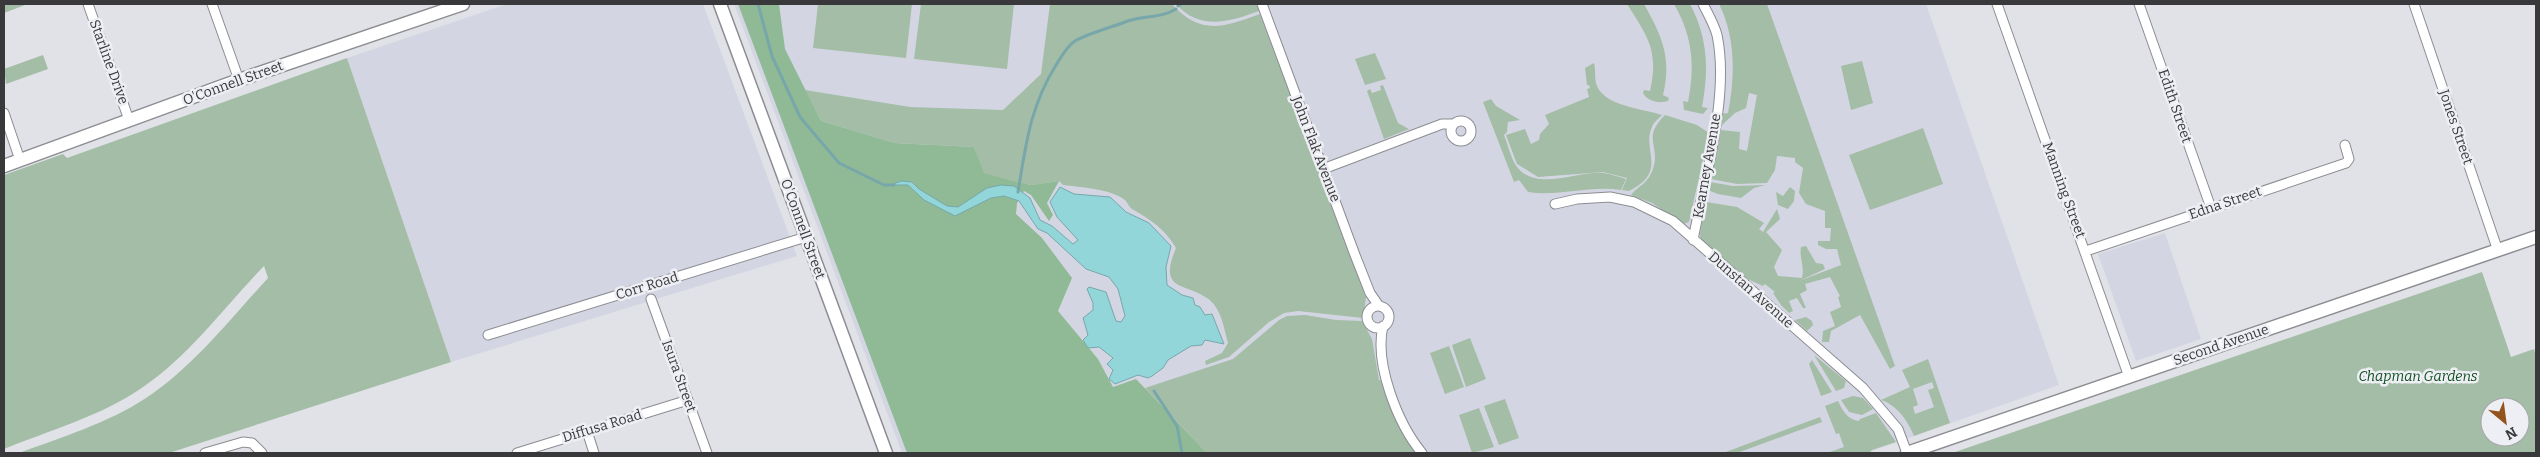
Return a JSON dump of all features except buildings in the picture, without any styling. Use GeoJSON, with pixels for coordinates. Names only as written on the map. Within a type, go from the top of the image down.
{"type":"FeatureCollection","features":[{"type":"Feature","properties":{"kind":"street","name":"Starline Drive"},"geometry":{"type":"LineString","coordinates":[[88,4],[130,120]]}},
{"type":"Feature","properties":{"kind":"street"},"geometry":{"type":"LineString","coordinates":[[212,4],[239,80]]}},
{"type":"Feature","properties":{"kind":"street","name":"O'Connell Street"},"geometry":{"type":"LineString","coordinates":[[4,166],[239,80],[463,4]]}},
{"type":"Feature","properties":{"kind":"street","name":"O'Connell Street"},"geometry":{"type":"LineString","coordinates":[[720,4],[886,453]]}},
{"type":"Feature","properties":{"kind":"street","name":"John Flak Avenue"},"geometry":{"type":"LineString","coordinates":[[1262,4],[1375,307]]}},
{"type":"Feature","properties":{"kind":"street","name":"Kearney Avenue"},"geometry":{"type":"LineString","coordinates":[[1693,240],[1716,126],[1719,74],[1716,33],[1703,4]]}},
{"type":"Feature","properties":{"kind":"street","name":"Manning Street"},"geometry":{"type":"LineString","coordinates":[[1997,4],[2129,377]]}},
{"type":"Feature","properties":{"kind":"street","name":"Edith Street"},"geometry":{"type":"LineString","coordinates":[[2139,4],[2211,208]]}},
{"type":"Feature","properties":{"kind":"street","name":"Jones Street"},"geometry":{"type":"LineString","coordinates":[[2414,4],[2498,250]]}},
{"type":"Feature","properties":{"kind":"street"},"geometry":{"type":"LineString","coordinates":[[4,113],[20,160]]}},
{"type":"Feature","properties":{"kind":"street"},"geometry":{"type":"LineString","coordinates":[[1323,169],[1442,124],[1454,124]]}},
{"type":"Feature","properties":{"kind":"street","name":"Edna Street"},"geometry":{"type":"LineString","coordinates":[[2086,251],[2348,162],[2349,158],[2345,145]]}},
{"type":"Feature","properties":{"kind":"street","name":"Dunstan Avenue"},"geometry":{"type":"LineString","coordinates":[[1555,204],[1596,196],[1628,200],[1673,221],[1863,388],[1898,429],[1910,453]]}},
{"type":"Feature","properties":{"kind":"street","name":"Corr Road"},"geometry":{"type":"LineString","coordinates":[[488,335],[806,237]]}},
{"type":"Feature","properties":{"kind":"street","name":"Second Avenue"},"geometry":{"type":"LineString","coordinates":[[1910,453],[2536,237]]}},
{"type":"Feature","properties":{"kind":"street","name":"Isura Street"},"geometry":{"type":"LineString","coordinates":[[651,299],[707,453]]}},
{"type":"Feature","properties":{"kind":"street"},"geometry":{"type":"LineString","coordinates":[[1375,307],[1385,308],[1389,320],[1378,326],[1368,320],[1375,307]]}},
{"type":"Feature","properties":{"kind":"street"},"geometry":{"type":"LineString","coordinates":[[1378,326],[1382,360],[1391,392],[1409,433],[1422,453]]}},
{"type":"Feature","properties":{"kind":"street","name":"Diffusa Road"},"geometry":{"type":"LineString","coordinates":[[517,453],[688,400]]}},
{"type":"Feature","properties":{"kind":"street"},"geometry":{"type":"LineString","coordinates":[[587,431],[594,453]]}},
{"type":"Feature","properties":{"kind":"street"},"geometry":{"type":"LineString","coordinates":[[205,453],[243,442],[252,443],[262,453]]}},
{"type":"Feature","properties":{"kind":"shaded area"},"geometry":{"type":"Polygon","coordinates":[[[507,4],[703,4],[797,256],[451,362],[347,58],[507,4]]]}},
{"type":"Feature","properties":{"kind":"shaded area"},"geometry":{"type":"Polygon","coordinates":[[[734,4],[1926,4],[2059,385],[1866,453],[902,453],[734,4]]]}},
{"type":"Feature","properties":{"kind":"shaded area"},"geometry":{"type":"Polygon","coordinates":[[[2165,233],[2201,339],[2136,361],[2098,254],[2165,233]]]}},
{"type":"Feature","properties":{"kind":"green space"},"geometry":{"type":"Polygon","coordinates":[[[4,4],[25,4],[25,5],[4,13],[4,4]]]}},
{"type":"Feature","properties":{"kind":"green space"},"geometry":{"type":"Polygon","coordinates":[[[738,4],[779,4],[785,49],[821,121],[895,143],[974,147],[984,173],[1031,185],[1059,181],[1047,203],[1053,215],[1049,221],[1031,195],[1024,191],[1017,203],[1016,214],[1042,238],[1072,278],[1058,311],[1098,359],[1113,387],[1136,379],[1207,453],[907,453],[738,4]]]}},
{"type":"Feature","properties":{"kind":"green space"},"geometry":{"type":"Polygon","coordinates":[[[818,4],[912,4],[906,58],[813,48],[818,4]]]}},
{"type":"Feature","properties":{"kind":"green space"},"geometry":{"type":"Polygon","coordinates":[[[921,4],[1014,4],[1007,69],[914,59],[921,4]]]}},
{"type":"Feature","properties":{"kind":"green space"},"geometry":{"type":"Polygon","coordinates":[[[1050,4],[1172,4],[1193,21],[1213,26],[1224,25],[1260,14],[1366,297],[1363,318],[1298,311],[1284,313],[1269,322],[1229,357],[1206,365],[1205,361],[1222,353],[1228,343],[1219,312],[1207,298],[1176,283],[1170,272],[1176,248],[1172,241],[1151,221],[1131,208],[1125,200],[1112,193],[1063,185],[1059,181],[1031,185],[983,173],[974,147],[895,143],[821,121],[805,90],[910,107],[1003,110],[1041,74],[1050,4]]]}},
{"type":"Feature","properties":{"kind":"green space"},"geometry":{"type":"Polygon","coordinates":[[[1176,4],[1256,4],[1259,11],[1226,21],[1215,22],[1195,18],[1185,13],[1176,4]]]}},
{"type":"Feature","properties":{"kind":"green space"},"geometry":{"type":"Polygon","coordinates":[[[1627,4],[1644,4],[1656,27],[1666,58],[1666,82],[1663,95],[1669,98],[1668,101],[1654,101],[1647,98],[1643,93],[1644,90],[1650,91],[1653,65],[1652,55],[1646,35],[1627,4]]]}},
{"type":"Feature","properties":{"kind":"green space"},"geometry":{"type":"Polygon","coordinates":[[[1674,4],[1690,4],[1704,42],[1706,80],[1702,107],[1708,108],[1703,114],[1684,110],[1683,101],[1688,102],[1690,89],[1691,52],[1685,28],[1674,4]]]}},
{"type":"Feature","properties":{"kind":"green space"},"geometry":{"type":"Polygon","coordinates":[[[1719,4],[1767,4],[1895,366],[1890,369],[1860,315],[1831,331],[1829,342],[1822,342],[1823,331],[1835,326],[1830,312],[1841,307],[1838,297],[1840,296],[1830,277],[1805,284],[1807,290],[1800,294],[1806,308],[1803,308],[1797,298],[1789,301],[1793,311],[1789,313],[1773,293],[1775,292],[1765,284],[1763,286],[1743,277],[1701,241],[1700,234],[1706,202],[1737,207],[1764,223],[1759,229],[1763,232],[1777,209],[1780,219],[1766,232],[1782,250],[1774,267],[1778,276],[1802,278],[1801,247],[1806,246],[1816,263],[1823,264],[1825,269],[1799,281],[1841,265],[1837,249],[1826,249],[1818,245],[1818,241],[1830,241],[1831,228],[1825,228],[1825,211],[1806,204],[1799,193],[1803,168],[1795,162],[1795,158],[1777,156],[1775,170],[1767,183],[1737,184],[1711,179],[1721,130],[1740,132],[1739,149],[1747,151],[1757,95],[1749,93],[1746,108],[1735,113],[1721,126],[1722,114],[1728,113],[1733,72],[1729,30],[1719,4]]]}},
{"type":"Feature","properties":{"kind":"green space"},"geometry":{"type":"Polygon","coordinates":[[[1375,53],[1386,79],[1365,85],[1355,59],[1375,53]]]}},
{"type":"Feature","properties":{"kind":"green space"},"geometry":{"type":"Polygon","coordinates":[[[43,55],[48,69],[6,84],[4,69],[43,55]]]}},
{"type":"Feature","properties":{"kind":"green space"},"geometry":{"type":"Polygon","coordinates":[[[347,58],[451,362],[169,453],[19,453],[116,415],[163,386],[210,342],[268,278],[264,266],[192,345],[143,387],[93,414],[4,449],[4,175],[63,154],[67,158],[347,58]]]}},
{"type":"Feature","properties":{"kind":"green space"},"geometry":{"type":"Polygon","coordinates":[[[1862,61],[1873,103],[1851,110],[1841,66],[1862,61]]]}},
{"type":"Feature","properties":{"kind":"green space"},"geometry":{"type":"Polygon","coordinates":[[[1594,63],[1597,86],[1601,93],[1626,106],[1662,115],[1652,127],[1649,136],[1651,168],[1648,176],[1629,191],[1622,190],[1627,178],[1603,172],[1538,177],[1517,164],[1506,135],[1525,129],[1531,144],[1539,140],[1540,134],[1549,124],[1545,115],[1589,97],[1587,89],[1590,88],[1587,85],[1585,68],[1594,63]]]}},
{"type":"Feature","properties":{"kind":"green space"},"geometry":{"type":"Polygon","coordinates":[[[1383,85],[1398,123],[1409,129],[1384,139],[1367,91],[1370,89],[1372,93],[1381,90],[1380,86],[1383,85]]]}},
{"type":"Feature","properties":{"kind":"green space"},"geometry":{"type":"Polygon","coordinates":[[[1491,99],[1496,106],[1520,120],[1508,122],[1507,132],[1504,135],[1515,164],[1525,174],[1535,178],[1558,179],[1593,173],[1606,173],[1626,179],[1621,190],[1597,189],[1551,193],[1528,192],[1519,180],[1514,182],[1483,102],[1491,99]]]}},
{"type":"Feature","properties":{"kind":"green space"},"geometry":{"type":"Polygon","coordinates":[[[1665,115],[1697,125],[1709,133],[1689,222],[1683,224],[1652,203],[1631,195],[1646,182],[1651,174],[1655,161],[1654,130],[1665,115]]]}},
{"type":"Feature","properties":{"kind":"green space"},"geometry":{"type":"Polygon","coordinates":[[[1923,128],[1943,184],[1870,210],[1849,155],[1923,128]]]}},
{"type":"Feature","properties":{"kind":"green space"},"geometry":{"type":"Polygon","coordinates":[[[1710,182],[1733,186],[1765,185],[1754,188],[1741,198],[1718,194],[1708,190],[1710,182]]]}},
{"type":"Feature","properties":{"kind":"green space"},"geometry":{"type":"Polygon","coordinates":[[[1790,187],[1795,191],[1794,201],[1788,209],[1778,205],[1776,192],[1783,196],[1790,187]]]}},
{"type":"Feature","properties":{"kind":"green space","name":"Chapman Gardens"},"geometry":{"type":"Polygon","coordinates":[[[2482,272],[2511,357],[2534,349],[2536,356],[2536,453],[1952,453],[2482,272]]]}},
{"type":"Feature","properties":{"kind":"green space"},"geometry":{"type":"Polygon","coordinates":[[[1305,315],[1336,320],[1362,321],[1372,339],[1379,380],[1383,381],[1407,441],[1416,453],[1207,453],[1145,388],[1233,359],[1279,320],[1287,316],[1305,315]]]}},
{"type":"Feature","properties":{"kind":"green space"},"geometry":{"type":"Polygon","coordinates":[[[1806,317],[1812,321],[1813,325],[1807,331],[1795,320],[1806,317]]]}},
{"type":"Feature","properties":{"kind":"green space"},"geometry":{"type":"Polygon","coordinates":[[[1470,338],[1486,379],[1466,387],[1452,345],[1470,338]]]}},
{"type":"Feature","properties":{"kind":"green space"},"geometry":{"type":"Polygon","coordinates":[[[1449,346],[1464,387],[1445,394],[1430,353],[1449,346]]]}},
{"type":"Feature","properties":{"kind":"green space"},"geometry":{"type":"Polygon","coordinates":[[[1814,355],[1846,381],[1844,388],[1836,391],[1814,355]]]}},
{"type":"Feature","properties":{"kind":"green space"},"geometry":{"type":"Polygon","coordinates":[[[1928,359],[1950,423],[1914,436],[1901,414],[1887,402],[1881,400],[1910,387],[1902,370],[1928,359]],[[1932,382],[1913,389],[1918,405],[1913,407],[1915,414],[1934,407],[1928,390],[1934,388],[1932,382]]]}},
{"type":"Feature","properties":{"kind":"green space"},"geometry":{"type":"Polygon","coordinates":[[[1812,360],[1832,392],[1821,396],[1809,364],[1812,360]]]}},
{"type":"Feature","properties":{"kind":"green space"},"geometry":{"type":"Polygon","coordinates":[[[1853,396],[1863,398],[1873,409],[1862,415],[1849,412],[1841,400],[1853,396]]]}},
{"type":"Feature","properties":{"kind":"green space"},"geometry":{"type":"Polygon","coordinates":[[[1505,399],[1519,438],[1499,445],[1484,406],[1505,399]]]}},
{"type":"Feature","properties":{"kind":"green space"},"geometry":{"type":"Polygon","coordinates":[[[1838,401],[1847,415],[1855,420],[1859,421],[1876,413],[1896,442],[1872,450],[1869,453],[1827,453],[1844,447],[1839,433],[1836,434],[1825,406],[1838,401]]]}},
{"type":"Feature","properties":{"kind":"green space"},"geometry":{"type":"Polygon","coordinates":[[[1479,408],[1494,447],[1472,453],[1459,415],[1479,408]]]}},
{"type":"Feature","properties":{"kind":"green space"},"geometry":{"type":"Polygon","coordinates":[[[1820,417],[1822,422],[1737,453],[1723,453],[1820,417]]]}},
{"type":"Feature","properties":{"kind":"water"},"geometry":{"type":"Polygon","coordinates":[[[901,181],[912,182],[919,189],[947,206],[958,207],[987,188],[1001,185],[1014,186],[1030,198],[1040,220],[1052,226],[1073,244],[1078,240],[1057,217],[1050,202],[1060,187],[1074,194],[1110,197],[1126,212],[1149,223],[1171,246],[1166,267],[1167,285],[1182,295],[1193,298],[1195,305],[1200,307],[1205,315],[1212,314],[1224,344],[1205,340],[1202,345],[1191,346],[1168,360],[1163,368],[1148,378],[1138,375],[1115,384],[1109,379],[1113,370],[1107,364],[1113,358],[1099,347],[1088,348],[1083,340],[1088,335],[1083,318],[1093,310],[1093,303],[1087,289],[1089,287],[1106,292],[1116,321],[1121,322],[1125,316],[1118,289],[1109,277],[1086,269],[1047,233],[1038,229],[1019,201],[1004,196],[991,198],[955,216],[924,200],[908,185],[891,185],[901,181]]]}},
{"type":"Feature","properties":{"kind":"waterway"},"geometry":{"type":"LineString","coordinates":[[758,4],[772,56],[800,117],[839,163],[884,185],[894,185]]}},
{"type":"Feature","properties":{"kind":"waterway"},"geometry":{"type":"LineString","coordinates":[[1018,192],[1030,126],[1040,96],[1056,65],[1072,43],[1080,38],[1131,20],[1164,14],[1176,9]]}},
{"type":"Feature","properties":{"kind":"waterway"},"geometry":{"type":"LineString","coordinates":[[1154,391],[1177,426],[1182,453]]}}]}
